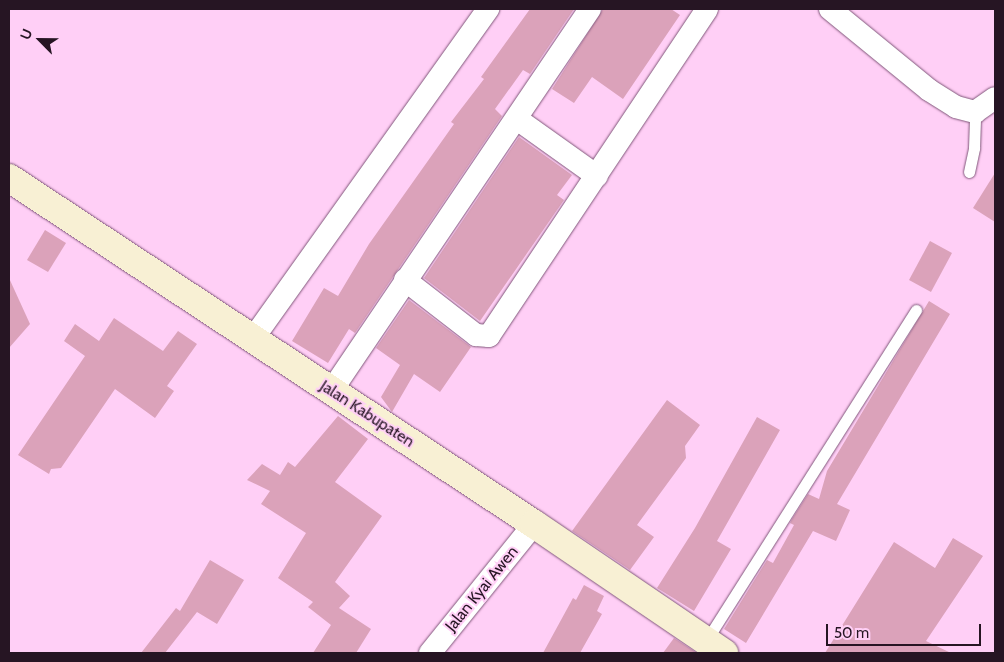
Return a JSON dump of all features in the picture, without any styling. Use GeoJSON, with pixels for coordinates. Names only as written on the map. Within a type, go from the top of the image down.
{"type":"FeatureCollection","features":[{"type":"Feature","properties":{"kind":"main road","name":"Jalan Kabupaten"},"geometry":{"type":"LineString","coordinates":[[9,178],[252,340],[332,390],[534,524],[715,647]]}},
{"type":"Feature","properties":{"kind":"street"},"geometry":{"type":"LineString","coordinates":[[252,340],[488,9]]}},
{"type":"Feature","properties":{"kind":"street"},"geometry":{"type":"LineString","coordinates":[[332,390],[590,9]]}},
{"type":"Feature","properties":{"kind":"street"},"geometry":{"type":"LineString","coordinates":[[405,280],[473,333],[489,336],[707,9]]}},
{"type":"Feature","properties":{"kind":"street"},"geometry":{"type":"LineString","coordinates":[[830,9],[929,90],[956,107],[975,112],[995,98]]}},
{"type":"Feature","properties":{"kind":"street"},"geometry":{"type":"LineString","coordinates":[[517,118],[597,176]]}},
{"type":"Feature","properties":{"kind":"street","name":"Jalan Kyai Awen"},"geometry":{"type":"LineString","coordinates":[[430,653],[534,524]]}},
{"type":"Feature","properties":{"kind":"lane"},"geometry":{"type":"LineString","coordinates":[[969,172],[974,148],[975,112]]}},
{"type":"Feature","properties":{"kind":"lane"},"geometry":{"type":"LineString","coordinates":[[715,647],[916,310]]}},
{"type":"Feature","properties":{"kind":"building"},"geometry":{"type":"Polygon","coordinates":[[[530,9],[574,9],[530,74],[523,70],[495,109],[502,116],[355,333],[349,329],[328,363],[292,341],[324,288],[338,296],[369,244],[454,124],[451,122],[484,79],[481,77],[530,9]]]}},
{"type":"Feature","properties":{"kind":"building"},"geometry":{"type":"Polygon","coordinates":[[[603,9],[671,9],[680,15],[623,99],[592,77],[574,103],[552,89],[603,9]]]}},
{"type":"Feature","properties":{"kind":"building"},"geometry":{"type":"Polygon","coordinates":[[[519,137],[572,175],[557,195],[564,200],[480,321],[424,278],[519,137]]]}},
{"type":"Feature","properties":{"kind":"building"},"geometry":{"type":"Polygon","coordinates":[[[995,173],[995,222],[973,208],[995,173]]]}},
{"type":"Feature","properties":{"kind":"building"},"geometry":{"type":"Polygon","coordinates":[[[45,230],[66,243],[48,272],[27,260],[45,230]]]}},
{"type":"Feature","properties":{"kind":"building"},"geometry":{"type":"Polygon","coordinates":[[[930,241],[952,253],[931,292],[909,280],[930,241]]]}},
{"type":"Feature","properties":{"kind":"building"},"geometry":{"type":"Polygon","coordinates":[[[9,278],[30,324],[9,348],[9,278]]]}},
{"type":"Feature","properties":{"kind":"building"},"geometry":{"type":"Polygon","coordinates":[[[409,300],[471,347],[440,392],[414,374],[392,412],[381,397],[400,365],[376,348],[409,300]]]}},
{"type":"Feature","properties":{"kind":"building"},"geometry":{"type":"Polygon","coordinates":[[[929,301],[950,314],[837,504],[850,510],[836,541],[813,531],[746,643],[724,629],[767,560],[773,563],[794,525],[790,523],[792,519],[808,494],[819,499],[827,471],[929,301]]]}},
{"type":"Feature","properties":{"kind":"building"},"geometry":{"type":"Polygon","coordinates":[[[114,318],[163,351],[178,331],[197,344],[167,386],[174,391],[155,418],[115,389],[61,468],[51,469],[49,474],[18,455],[85,356],[64,341],[75,324],[99,341],[114,318]]]}},
{"type":"Feature","properties":{"kind":"building"},"geometry":{"type":"Polygon","coordinates":[[[667,400],[700,425],[685,446],[686,458],[637,525],[654,537],[630,570],[572,531],[667,400]]]}},
{"type":"Feature","properties":{"kind":"building"},"geometry":{"type":"Polygon","coordinates":[[[338,416],[368,439],[335,482],[382,516],[335,582],[350,596],[339,608],[371,629],[356,653],[313,653],[331,625],[308,607],[313,602],[278,578],[306,533],[261,504],[270,491],[247,480],[262,464],[280,475],[288,462],[295,467],[338,416]]]}},
{"type":"Feature","properties":{"kind":"building"},"geometry":{"type":"Polygon","coordinates":[[[757,417],[780,430],[717,541],[731,549],[694,611],[657,588],[695,528],[757,417]]]}},
{"type":"Feature","properties":{"kind":"building"},"geometry":{"type":"Polygon","coordinates":[[[953,538],[983,556],[926,641],[951,653],[825,653],[894,542],[935,568],[953,538]]]}},
{"type":"Feature","properties":{"kind":"building"},"geometry":{"type":"Polygon","coordinates":[[[210,560],[244,580],[217,624],[197,612],[165,653],[141,653],[176,608],[180,611],[210,560]]]}},
{"type":"Feature","properties":{"kind":"building"},"geometry":{"type":"Polygon","coordinates":[[[584,585],[604,596],[597,611],[602,614],[580,653],[543,653],[573,598],[576,600],[584,585]]]}},
{"type":"Feature","properties":{"kind":"building"},"geometry":{"type":"Polygon","coordinates":[[[674,638],[697,653],[663,653],[674,638]]]}}]}
